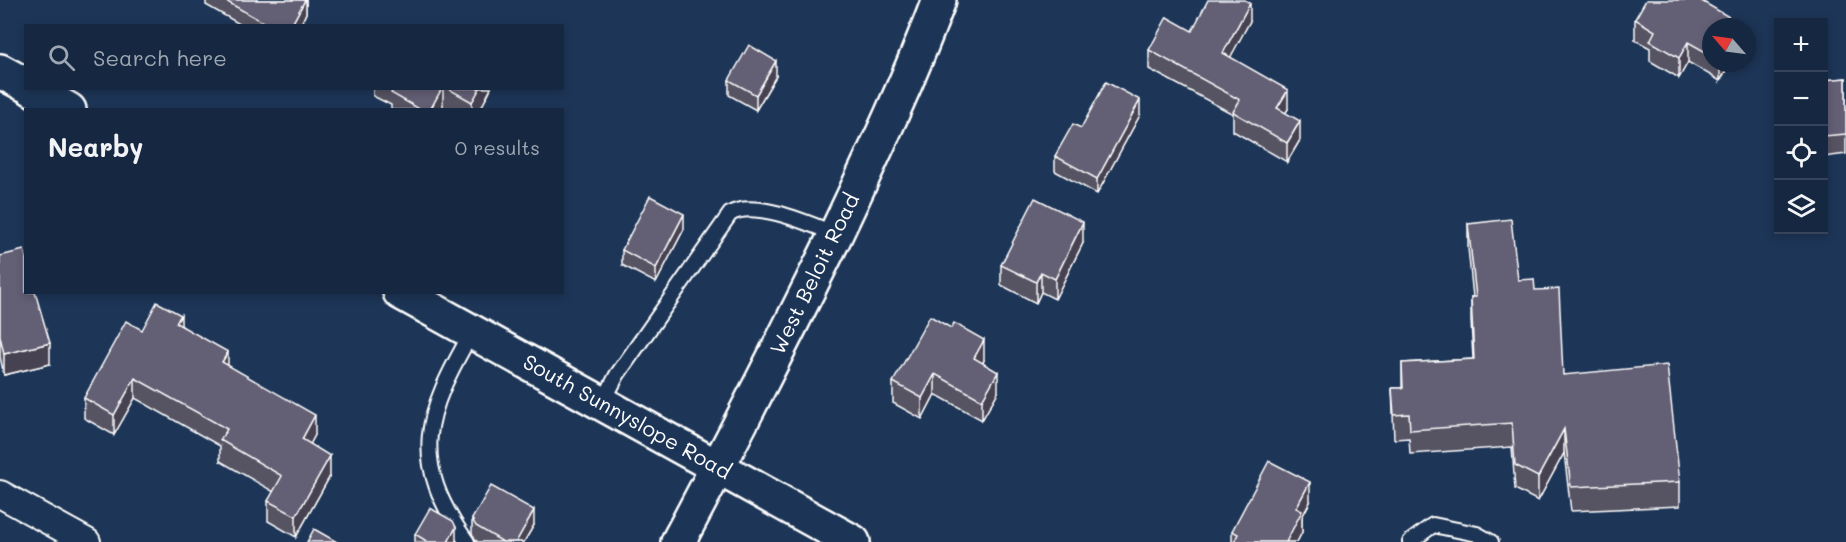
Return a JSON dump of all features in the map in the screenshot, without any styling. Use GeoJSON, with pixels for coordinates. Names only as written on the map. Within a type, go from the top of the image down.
{"type":"FeatureCollection","features":[{"type":"Feature","properties":{"kind":"main road","name":"West Beloit Road"},"geometry":{"type":"LineString","coordinates":[[678,542],[718,468],[835,234],[923,42],[939,0]]}},
{"type":"Feature","properties":{"kind":"main road"},"geometry":{"type":"LineString","coordinates":[[0,71],[24,84]]}},
{"type":"Feature","properties":{"kind":"main road"},"geometry":{"type":"LineString","coordinates":[[34,90],[66,108]]}},
{"type":"Feature","properties":{"kind":"main road","name":"South Sunnyslope Road"},"geometry":{"type":"LineString","coordinates":[[404,294],[853,542]]}},
{"type":"Feature","properties":{"kind":"street"},"geometry":{"type":"LineString","coordinates":[[0,494],[87,542]]}},
{"type":"Feature","properties":{"kind":"lane"},"geometry":{"type":"LineString","coordinates":[[602,404],[617,375],[730,214],[739,208],[753,208],[804,221],[835,234]]}},
{"type":"Feature","properties":{"kind":"lane"},"geometry":{"type":"LineString","coordinates":[[466,542],[448,516],[437,492],[428,451],[434,407],[440,390],[472,332]]}},
{"type":"Feature","properties":{"kind":"lane"},"geometry":{"type":"LineString","coordinates":[[1410,542],[1433,525],[1476,534],[1491,542]]}},
{"type":"Feature","properties":{"kind":"building"},"geometry":{"type":"Polygon","coordinates":[[[224,0],[305,0],[292,24],[266,24],[224,0]]]}},
{"type":"Feature","properties":{"kind":"building"},"geometry":{"type":"Polygon","coordinates":[[[1208,0],[1245,0],[1250,3],[1223,53],[1288,90],[1277,108],[1300,121],[1287,143],[1233,112],[1240,100],[1149,50],[1167,17],[1192,31],[1208,0]]]}},
{"type":"Feature","properties":{"kind":"building"},"geometry":{"type":"Polygon","coordinates":[[[1646,0],[1700,0],[1731,18],[1702,18],[1702,50],[1688,42],[1679,58],[1650,41],[1655,31],[1635,19],[1646,0]]]}},
{"type":"Feature","properties":{"kind":"building"},"geometry":{"type":"Polygon","coordinates":[[[749,45],[776,61],[756,95],[729,80],[749,45]]]}},
{"type":"Feature","properties":{"kind":"building"},"geometry":{"type":"Polygon","coordinates":[[[1846,78],[1846,134],[1828,136],[1828,80],[1846,78]]]}},
{"type":"Feature","properties":{"kind":"building"},"geometry":{"type":"Polygon","coordinates":[[[1106,82],[1140,100],[1097,179],[1055,156],[1073,124],[1081,128],[1106,82]]]}},
{"type":"Feature","properties":{"kind":"building"},"geometry":{"type":"Polygon","coordinates":[[[393,90],[441,90],[431,108],[417,108],[391,93],[393,90]]]}},
{"type":"Feature","properties":{"kind":"building"},"geometry":{"type":"Polygon","coordinates":[[[451,90],[479,90],[472,102],[451,90]]]}},
{"type":"Feature","properties":{"kind":"building"},"geometry":{"type":"Polygon","coordinates":[[[650,196],[684,214],[656,268],[622,250],[650,196]]]}},
{"type":"Feature","properties":{"kind":"building"},"geometry":{"type":"Polygon","coordinates":[[[1035,198],[1083,222],[1055,279],[1041,272],[1036,282],[1001,265],[1035,198]]]}},
{"type":"Feature","properties":{"kind":"building"},"geometry":{"type":"Polygon","coordinates":[[[1511,219],[1518,280],[1534,279],[1535,290],[1559,289],[1563,375],[1667,365],[1680,482],[1571,487],[1564,429],[1538,477],[1515,465],[1512,423],[1410,430],[1409,414],[1394,415],[1392,388],[1403,388],[1402,363],[1474,359],[1471,297],[1476,297],[1468,224],[1511,219]]]}},
{"type":"Feature","properties":{"kind":"building"},"geometry":{"type":"Polygon","coordinates":[[[24,250],[24,294],[36,294],[50,343],[4,354],[0,336],[0,256],[24,250]]]}},
{"type":"Feature","properties":{"kind":"building"},"geometry":{"type":"Polygon","coordinates":[[[157,302],[181,315],[176,323],[228,352],[222,362],[315,415],[302,439],[330,456],[296,516],[268,501],[282,476],[220,440],[227,429],[135,378],[114,415],[84,398],[126,321],[142,330],[157,302]]]}},
{"type":"Feature","properties":{"kind":"building"},"geometry":{"type":"Polygon","coordinates":[[[930,316],[951,328],[954,323],[984,340],[974,358],[998,372],[982,400],[935,374],[922,398],[893,382],[930,316]]]}},
{"type":"Feature","properties":{"kind":"building"},"geometry":{"type":"Polygon","coordinates":[[[1269,461],[1310,482],[1296,508],[1302,511],[1286,542],[1234,542],[1238,534],[1232,531],[1269,461]]]}},
{"type":"Feature","properties":{"kind":"building"},"geometry":{"type":"Polygon","coordinates":[[[491,486],[534,510],[516,542],[503,542],[476,526],[472,519],[491,486]]]}},
{"type":"Feature","properties":{"kind":"building"},"geometry":{"type":"Polygon","coordinates":[[[430,508],[453,521],[456,527],[448,542],[428,542],[415,534],[430,508]]]}},
{"type":"Feature","properties":{"kind":"building"},"geometry":{"type":"Polygon","coordinates":[[[314,529],[337,542],[307,542],[314,529]]]}}]}
